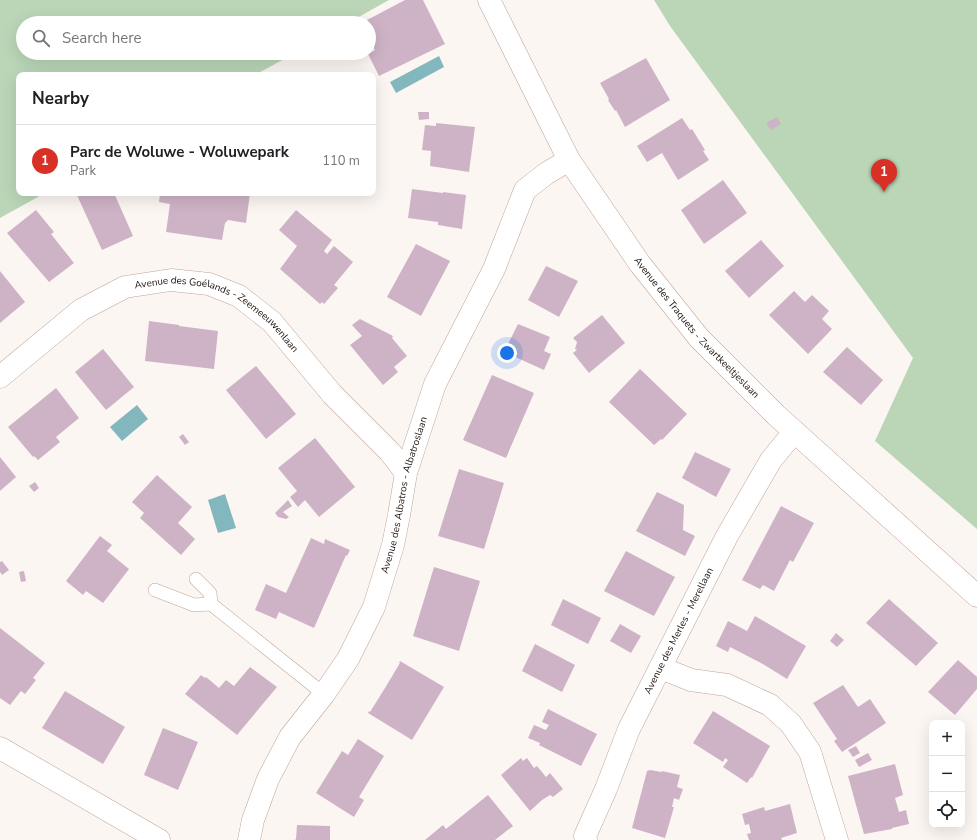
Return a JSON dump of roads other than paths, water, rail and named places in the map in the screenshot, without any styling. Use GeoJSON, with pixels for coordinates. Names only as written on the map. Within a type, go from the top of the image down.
{"type":"FeatureCollection","features":[{"type":"Feature","properties":{"kind":"street","name":"Avenue des Traquets - Zwartkeeltjeslaan"},"geometry":{"type":"LineString","coordinates":[[489,0],[569,160],[640,264],[699,338],[794,432],[977,596]]}},
{"type":"Feature","properties":{"kind":"street","name":"Avenue des Albatros - Albatroslaan"},"geometry":{"type":"LineString","coordinates":[[249,840],[253,820],[268,779],[290,737],[324,694],[348,659],[374,607],[393,545],[406,473],[435,384],[494,268],[525,190],[547,173],[569,160]]}},
{"type":"Feature","properties":{"kind":"street","name":"Avenue des Goélands - Zeemeeuwenlaan"},"geometry":{"type":"LineString","coordinates":[[0,377],[81,310],[125,287],[171,280],[209,284],[239,296],[272,322],[332,394],[390,452],[406,473]]}},
{"type":"Feature","properties":{"kind":"street","name":"Avenue des Merles - Merellaan"},"geometry":{"type":"LineString","coordinates":[[582,839],[606,789],[629,729],[727,536],[771,460],[794,432]]}},
{"type":"Feature","properties":{"kind":"street"},"geometry":{"type":"LineString","coordinates":[[661,668],[690,680],[727,685],[770,705],[791,724],[810,752],[837,840]]}},
{"type":"Feature","properties":{"kind":"street"},"geometry":{"type":"LineString","coordinates":[[0,748],[158,840]]}},
{"type":"Feature","properties":{"kind":"lane"},"geometry":{"type":"LineString","coordinates":[[196,578],[210,593],[211,604]]}},
{"type":"Feature","properties":{"kind":"lane"},"geometry":{"type":"LineString","coordinates":[[155,590],[194,605],[211,604],[324,694]]}},
{"type":"Feature","properties":{"kind":"water"},"geometry":{"type":"Polygon","coordinates":[[[439,56],[444,67],[396,93],[390,82],[439,56]]]}},
{"type":"Feature","properties":{"kind":"water"},"geometry":{"type":"Polygon","coordinates":[[[137,405],[148,419],[122,441],[110,427],[137,405]]]}},
{"type":"Feature","properties":{"kind":"water"},"geometry":{"type":"Polygon","coordinates":[[[225,494],[236,528],[218,533],[208,500],[225,494]]]}},
{"type":"Feature","properties":{"kind":"place","name":"Parc de Woluwe - Woluwepark"},"geometry":{"type":"Point","coordinates":[884,192]}}]}
